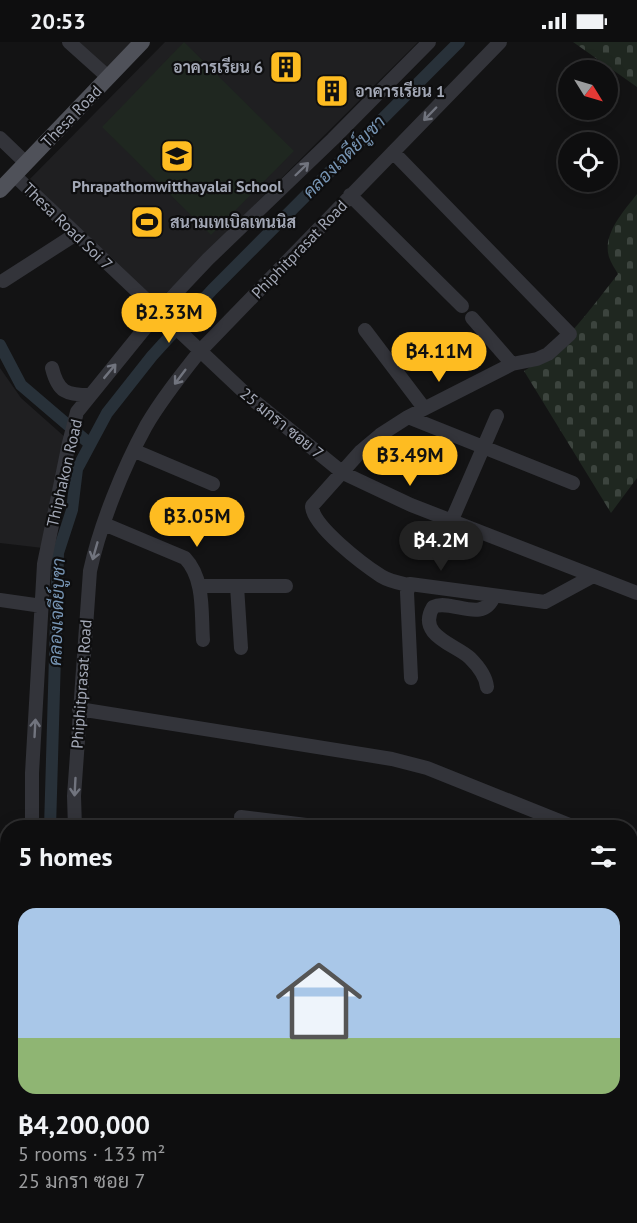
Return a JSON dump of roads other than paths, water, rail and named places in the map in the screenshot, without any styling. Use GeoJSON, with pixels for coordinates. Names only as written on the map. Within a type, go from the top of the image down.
{"type":"FeatureCollection","features":[{"type":"Feature","properties":{"kind":"main road","name":"Thesa Road"},"geometry":{"type":"LineString","coordinates":[[0,190],[142,42]]}},
{"type":"Feature","properties":{"kind":"street"},"geometry":{"type":"LineString","coordinates":[[69,42],[108,77]]}},
{"type":"Feature","properties":{"kind":"street","name":"Thiphakon Road"},"geometry":{"type":"LineString","coordinates":[[32,820],[32,773],[44,564],[69,443],[75,417],[80,407],[162,316],[208,259],[333,140],[429,42]]}},
{"type":"Feature","properties":{"kind":"street","name":"Phiphitprasat Road"},"geometry":{"type":"LineString","coordinates":[[75,820],[79,709],[90,571],[104,524],[147,425],[196,348],[500,42]]}},
{"type":"Feature","properties":{"kind":"street","name":"Thesa Road Soi 7"},"geometry":{"type":"LineString","coordinates":[[0,138],[20,169],[76,234],[196,348]]}},
{"type":"Feature","properties":{"kind":"street"},"geometry":{"type":"LineString","coordinates":[[393,152],[570,334],[548,354],[537,359],[512,364],[424,408],[380,435],[361,451],[312,506],[312,511],[333,540],[382,576],[408,585],[420,584],[545,602],[593,576]]}},
{"type":"Feature","properties":{"kind":"street"},"geometry":{"type":"LineString","coordinates":[[350,195],[462,306]]}},
{"type":"Feature","properties":{"kind":"street"},"geometry":{"type":"LineString","coordinates":[[3,281],[76,234]]}},
{"type":"Feature","properties":{"kind":"street"},"geometry":{"type":"LineString","coordinates":[[472,318],[512,364]]}},
{"type":"Feature","properties":{"kind":"street"},"geometry":{"type":"LineString","coordinates":[[365,330],[424,408]]}},
{"type":"Feature","properties":{"kind":"street","name":"25 มกรา ซอย 7"},"geometry":{"type":"LineString","coordinates":[[196,348],[247,396],[343,473],[451,522],[637,593]]}},
{"type":"Feature","properties":{"kind":"street"},"geometry":{"type":"LineString","coordinates":[[52,368],[55,381],[62,390],[76,395],[90,395]]}},
{"type":"Feature","properties":{"kind":"street"},"geometry":{"type":"LineString","coordinates":[[451,522],[497,416]]}},
{"type":"Feature","properties":{"kind":"street"},"geometry":{"type":"LineString","coordinates":[[408,417],[573,483]]}},
{"type":"Feature","properties":{"kind":"street"},"geometry":{"type":"LineString","coordinates":[[135,451],[213,484]]}},
{"type":"Feature","properties":{"kind":"street"},"geometry":{"type":"LineString","coordinates":[[104,524],[185,558],[193,567],[199,586],[203,640]]}},
{"type":"Feature","properties":{"kind":"street"},"geometry":{"type":"LineString","coordinates":[[408,585],[411,678]]}},
{"type":"Feature","properties":{"kind":"street"},"geometry":{"type":"LineString","coordinates":[[199,586],[286,586]]}},
{"type":"Feature","properties":{"kind":"street"},"geometry":{"type":"LineString","coordinates":[[237,586],[242,648]]}},
{"type":"Feature","properties":{"kind":"street"},"geometry":{"type":"LineString","coordinates":[[487,687],[486,678],[470,658],[439,639],[429,618],[433,607],[437,605],[465,609],[487,607],[494,596]]}},
{"type":"Feature","properties":{"kind":"street"},"geometry":{"type":"LineString","coordinates":[[0,600],[42,606]]}},
{"type":"Feature","properties":{"kind":"street"},"geometry":{"type":"LineString","coordinates":[[79,709],[392,759],[427,768],[557,820]]}},
{"type":"Feature","properties":{"kind":"street"},"geometry":{"type":"LineString","coordinates":[[242,817],[266,820]]}},
{"type":"Feature","properties":{"kind":"waterway","name":"คลองเจดีย์บูชา"},"geometry":{"type":"LineString","coordinates":[[50,820],[58,553],[72,510],[77,469],[107,413],[152,356],[212,290],[459,42]]}},
{"type":"Feature","properties":{"kind":"waterway"},"geometry":{"type":"LineString","coordinates":[[0,345],[21,385],[90,444]]}},
{"type":"Feature","properties":{"kind":"place","name":"อาคารเรียน 6"},"geometry":{"type":"Point","coordinates":[286,67]}},
{"type":"Feature","properties":{"kind":"place","name":"อาคารเรียน 1"},"geometry":{"type":"Point","coordinates":[332,91]}},
{"type":"Feature","properties":{"kind":"place","name":"Phrapathomwitthayalai School"},"geometry":{"type":"Point","coordinates":[177,156]}},
{"type":"Feature","properties":{"kind":"place","name":"สนามเทเบิลเทนนิส"},"geometry":{"type":"Point","coordinates":[147,222]}}]}
